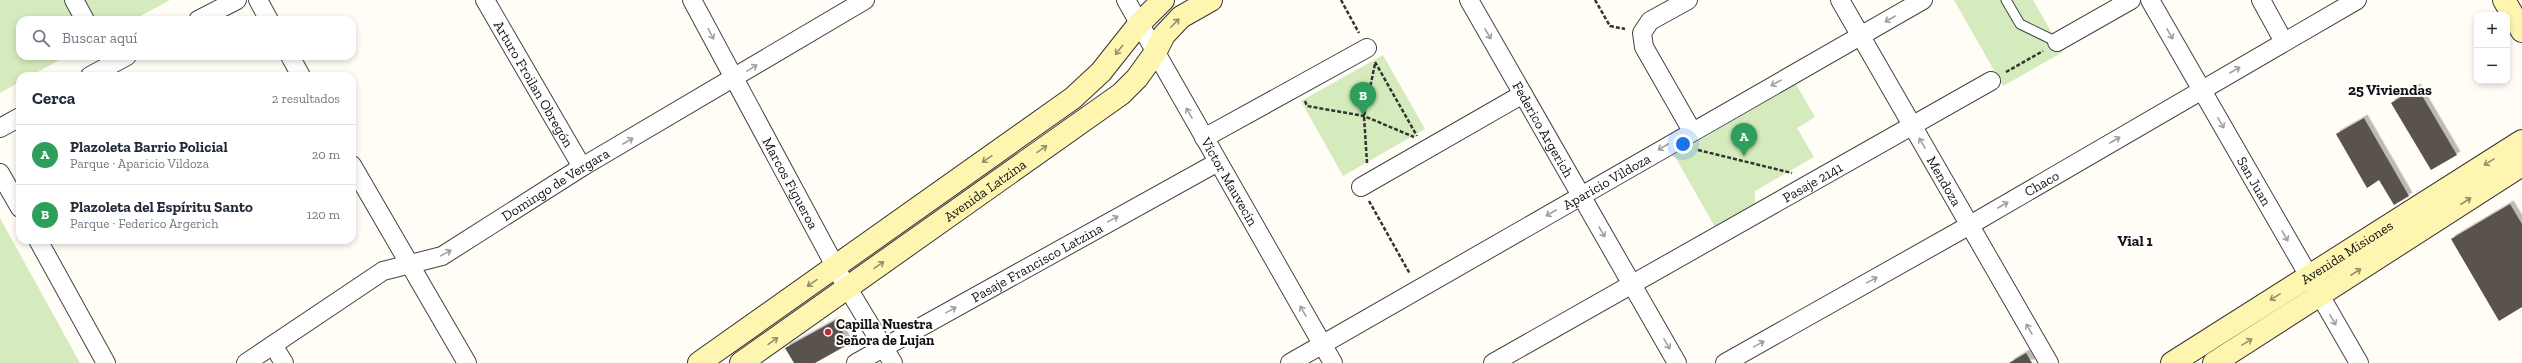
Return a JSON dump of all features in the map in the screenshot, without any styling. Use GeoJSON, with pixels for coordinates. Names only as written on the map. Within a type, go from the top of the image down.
{"type":"FeatureCollection","features":[{"type":"Feature","properties":{"kind":"street"},"geometry":{"type":"LineString","coordinates":[[74,0],[83,16]]}},
{"type":"Feature","properties":{"kind":"street"},"geometry":{"type":"LineString","coordinates":[[206,16],[237,0]]}},
{"type":"Feature","properties":{"kind":"street"},"geometry":{"type":"LineString","coordinates":[[258,0],[267,16]]}},
{"type":"Feature","properties":{"kind":"street","name":"Arturo Froilan Obregón"},"geometry":{"type":"LineString","coordinates":[[485,0],[582,167]]}},
{"type":"Feature","properties":{"kind":"street","name":"Marcos Figueroa"},"geometry":{"type":"LineString","coordinates":[[692,0],[835,266],[893,363]]}},
{"type":"Feature","properties":{"kind":"street","name":"Domingo de Vergara"},"geometry":{"type":"LineString","coordinates":[[246,363],[383,271],[442,256],[582,167],[734,79],[865,0]]}},
{"type":"Feature","properties":{"kind":"street","name":"Víctor Mauvecín"},"geometry":{"type":"LineString","coordinates":[[1126,0],[1333,363]]}},
{"type":"Feature","properties":{"kind":"street","name":"Avenida Latzina"},"geometry":{"type":"LineString","coordinates":[[699,363],[1074,98],[1101,72],[1139,24],[1163,0]]}},
{"type":"Feature","properties":{"kind":"street","name":"Avenida Latzina"},"geometry":{"type":"LineString","coordinates":[[742,363],[1121,94],[1137,78],[1155,53],[1164,35],[1181,17],[1211,0]]}},
{"type":"Feature","properties":{"kind":"street","name":"Federico Argerich"},"geometry":{"type":"LineString","coordinates":[[1469,0],[1677,363]]}},
{"type":"Feature","properties":{"kind":"street"},"geometry":{"type":"LineString","coordinates":[[1688,0],[1650,22],[1642,33],[1644,47],[1692,131]]}},
{"type":"Feature","properties":{"kind":"street","name":"Mendoza"},"geometry":{"type":"LineString","coordinates":[[1840,0],[2049,363]]}},
{"type":"Feature","properties":{"kind":"street","name":"Aparicio Vildoza"},"geometry":{"type":"LineString","coordinates":[[1290,363],[1418,288],[1923,0]]}},
{"type":"Feature","properties":{"kind":"street"},"geometry":{"type":"LineString","coordinates":[[2057,42],[2130,0]]}},
{"type":"Feature","properties":{"kind":"street","name":"San Juan"},"geometry":{"type":"LineString","coordinates":[[2150,0],[2359,363]]}},
{"type":"Feature","properties":{"kind":"street"},"geometry":{"type":"LineString","coordinates":[[2260,0],[2284,42]]}},
{"type":"Feature","properties":{"kind":"street","name":"Chaco"},"geometry":{"type":"LineString","coordinates":[[1725,363],[1970,225],[2356,0]]}},
{"type":"Feature","properties":{"kind":"street"},"geometry":{"type":"LineString","coordinates":[[2504,0],[2522,31]]}},
{"type":"Feature","properties":{"kind":"street"},"geometry":{"type":"LineString","coordinates":[[1204,138],[1297,87],[1371,55]]}},
{"type":"Feature","properties":{"kind":"street"},"geometry":{"type":"LineString","coordinates":[[94,72],[108,60]]}},
{"type":"Feature","properties":{"kind":"street"},"geometry":{"type":"LineString","coordinates":[[292,60],[299,72]]}},
{"type":"Feature","properties":{"kind":"street","name":"Pasaje 2141"},"geometry":{"type":"LineString","coordinates":[[1493,363],[1991,81]]}},
{"type":"Feature","properties":{"kind":"street"},"geometry":{"type":"LineString","coordinates":[[1361,187],[1523,94]]}},
{"type":"Feature","properties":{"kind":"street"},"geometry":{"type":"LineString","coordinates":[[0,128],[16,119]]}},
{"type":"Feature","properties":{"kind":"street","name":"Avenida Misiones"},"geometry":{"type":"LineString","coordinates":[[2172,363],[2522,142]]}},
{"type":"Feature","properties":{"kind":"street","name":"Pasaje Francisco Latzina"},"geometry":{"type":"LineString","coordinates":[[856,363],[1218,162]]}},
{"type":"Feature","properties":{"kind":"street","name":"Avenida Misiones"},"geometry":{"type":"LineString","coordinates":[[2214,363],[2522,165]]}},
{"type":"Feature","properties":{"kind":"street"},"geometry":{"type":"LineString","coordinates":[[356,172],[408,264],[467,363]]}},
{"type":"Feature","properties":{"kind":"street"},"geometry":{"type":"LineString","coordinates":[[0,173],[16,201]]}},
{"type":"Feature","properties":{"kind":"street"},"geometry":{"type":"LineString","coordinates":[[40,244],[106,363]]}},
{"type":"Feature","properties":{"kind":"street"},"geometry":{"type":"LineString","coordinates":[[273,345],[284,363]]}},
{"type":"Feature","properties":{"kind":"lane"},"geometry":{"type":"LineString","coordinates":[[2006,0],[2020,24],[2057,42]]}},
{"type":"Feature","properties":{"kind":"path"},"geometry":{"type":"LineString","coordinates":[[1297,87],[1308,106],[1364,116],[1419,139],[1340,0]]}},
{"type":"Feature","properties":{"kind":"path"},"geometry":{"type":"LineString","coordinates":[[1595,0],[1610,26],[1642,33]]}},
{"type":"Feature","properties":{"kind":"path"},"geometry":{"type":"LineString","coordinates":[[1991,81],[2057,42]]}},
{"type":"Feature","properties":{"kind":"path"},"geometry":{"type":"LineString","coordinates":[[1371,55],[1364,116],[1367,166],[1361,187],[1418,288]]}},
{"type":"Feature","properties":{"kind":"path"},"geometry":{"type":"LineString","coordinates":[[1670,144],[1819,179]]}},
{"type":"Feature","properties":{"kind":"green space"},"geometry":{"type":"Polygon","coordinates":[[[0,0],[170,0],[140,16],[16,16],[16,60],[60,60],[37,72],[16,72],[16,84],[0,93],[0,0]]]}},
{"type":"Feature","properties":{"kind":"green space"},"geometry":{"type":"Polygon","coordinates":[[[1954,0],[2033,0],[2063,52],[2003,86],[1954,0]]]}},
{"type":"Feature","properties":{"kind":"green space"},"geometry":{"type":"Polygon","coordinates":[[[1383,55],[1425,129],[1343,176],[1301,101],[1383,55]]]}},
{"type":"Feature","properties":{"kind":"green space"},"geometry":{"type":"Polygon","coordinates":[[[1796,84],[1815,117],[1797,128],[1814,157],[1755,191],[1755,205],[1715,227],[1674,155],[1796,84]]]}},
{"type":"Feature","properties":{"kind":"green space"},"geometry":{"type":"Polygon","coordinates":[[[0,218],[80,363],[0,363],[0,218]]]}},
{"type":"Feature","properties":{"kind":"building"},"geometry":{"type":"Polygon","coordinates":[[[2417,87],[2457,155],[2431,170],[2391,103],[2417,87]]]}},
{"type":"Feature","properties":{"kind":"building"},"geometry":{"type":"Polygon","coordinates":[[[2364,118],[2409,196],[2394,205],[2379,180],[2367,188],[2336,134],[2364,118]]]}},
{"type":"Feature","properties":{"kind":"building"},"geometry":{"type":"Polygon","coordinates":[[[2510,204],[2522,224],[2522,307],[2499,321],[2451,239],[2510,204]]]}},
{"type":"Feature","properties":{"kind":"building","name":"Capilla Nuestra Señora de Lujan"},"geometry":{"type":"Polygon","coordinates":[[[836,320],[849,344],[815,363],[794,363],[785,348],[836,320]]]}},
{"type":"Feature","properties":{"kind":"building"},"geometry":{"type":"Polygon","coordinates":[[[2026,353],[2032,363],[2009,363],[2026,353]]]}},
{"type":"Feature","properties":{"kind":"place","name":"Plazoleta del Espíritu Santo"},"geometry":{"type":"Point","coordinates":[1363,115]}},
{"type":"Feature","properties":{"kind":"place","name":"Plazoleta Barrio Policial"},"geometry":{"type":"Point","coordinates":[1744,156]}},
{"type":"Feature","properties":{"kind":"place","name":"Capilla Nuestra Señora de Lujan"},"geometry":{"type":"Point","coordinates":[828,332]}},
{"type":"Feature","properties":{"kind":"district","name":"25 Viviendas"},"geometry":{"type":"Point","coordinates":[2390,90]}},
{"type":"Feature","properties":{"kind":"district","name":"Vial 1"},"geometry":{"type":"Point","coordinates":[2135,241]}}]}
